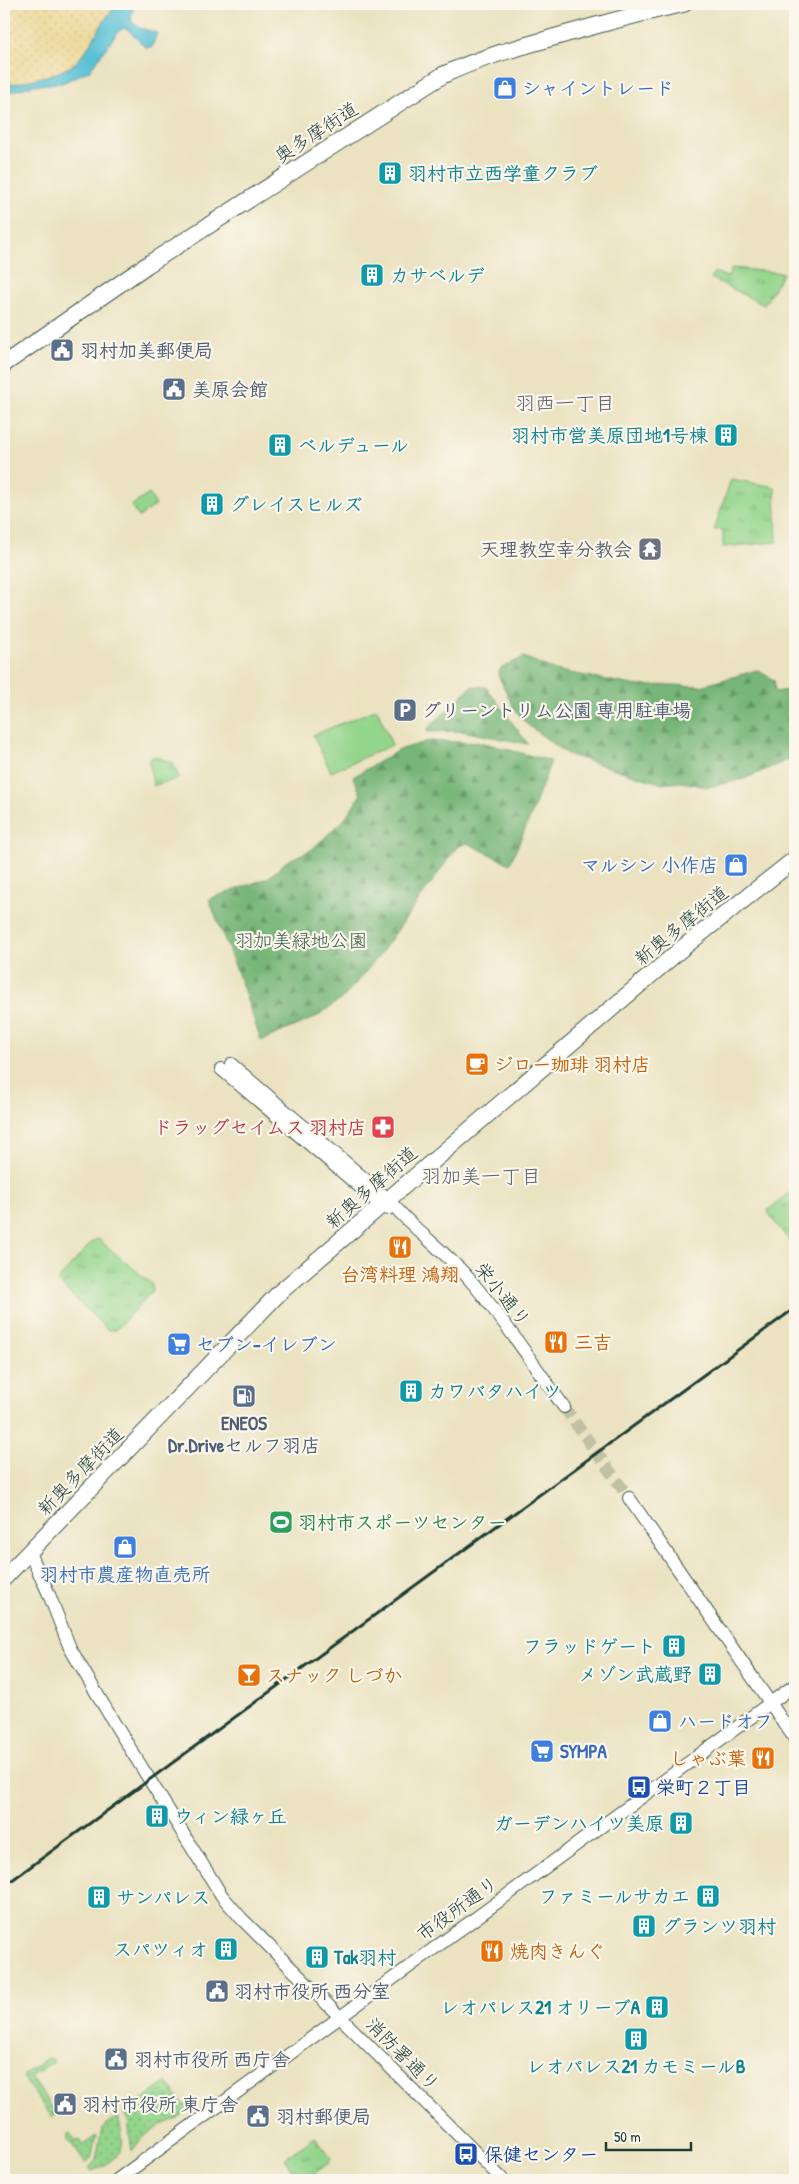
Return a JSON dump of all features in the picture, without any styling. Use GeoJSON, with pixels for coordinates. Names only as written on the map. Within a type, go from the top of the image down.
{"type":"FeatureCollection","features":[{"type":"Feature","properties":{"kind":"main road","name":"奥多摩街道"},"geometry":{"type":"LineString","coordinates":[[4,364],[146,265],[443,75],[472,62],[502,52],[638,14],[684,4]]}},
{"type":"Feature","properties":{"kind":"main road","name":"新奥多摩街道"},"geometry":{"type":"LineString","coordinates":[[4,1578],[280,1292],[680,950],[795,859]]}},
{"type":"Feature","properties":{"kind":"street","name":"栄小通り"},"geometry":{"type":"LineString","coordinates":[[226,1066],[402,1216],[469,1279],[496,1311],[564,1407]]}},
{"type":"Feature","properties":{"kind":"street"},"geometry":{"type":"LineString","coordinates":[[629,1498],[795,1739]]}},
{"type":"Feature","properties":{"kind":"street","name":"消防署通り"},"geometry":{"type":"LineString","coordinates":[[30,1553],[70,1648],[208,1874],[234,1911],[503,2180]]}},
{"type":"Feature","properties":{"kind":"street","name":"市役所通り"},"geometry":{"type":"LineString","coordinates":[[117,2180],[795,1685]]}},
{"type":"Feature","properties":{"kind":"green space"},"geometry":{"type":"Polygon","coordinates":[[[732,268],[783,273],[764,305],[711,278],[714,272],[728,277],[732,268]]]}},
{"type":"Feature","properties":{"kind":"green space"},"geometry":{"type":"Polygon","coordinates":[[[731,479],[775,487],[777,542],[723,547],[723,530],[714,530],[731,479]]]}},
{"type":"Feature","properties":{"kind":"green space"},"geometry":{"type":"Polygon","coordinates":[[[149,494],[156,505],[139,517],[131,506],[149,494]]]}},
{"type":"Feature","properties":{"kind":"green space"},"geometry":{"type":"Polygon","coordinates":[[[524,657],[555,670],[638,686],[701,686],[757,670],[774,680],[775,692],[795,689],[795,757],[744,779],[708,787],[681,782],[662,784],[567,754],[528,725],[515,710],[498,675],[501,668],[524,657]]]}},
{"type":"Feature","properties":{"kind":"green space"},"geometry":{"type":"Polygon","coordinates":[[[472,686],[486,687],[528,744],[462,731],[428,732],[426,730],[472,686]]]}},
{"type":"Feature","properties":{"kind":"green space"},"geometry":{"type":"Polygon","coordinates":[[[377,709],[392,745],[331,772],[313,735],[377,709]]]}},
{"type":"Feature","properties":{"kind":"green space","name":"羽加美緑地公園"},"geometry":{"type":"Polygon","coordinates":[[[429,741],[484,743],[551,761],[532,813],[510,864],[467,843],[457,847],[379,956],[344,997],[316,1017],[261,1041],[240,979],[209,899],[268,878],[287,861],[311,850],[343,821],[361,794],[353,777],[399,750],[429,741]]]}},
{"type":"Feature","properties":{"kind":"green space"},"geometry":{"type":"Polygon","coordinates":[[[154,756],[173,763],[179,778],[153,786],[149,760],[154,756]]]}},
{"type":"Feature","properties":{"kind":"green space"},"geometry":{"type":"Polygon","coordinates":[[[795,1189],[795,1248],[770,1216],[768,1210],[795,1189]]]}},
{"type":"Feature","properties":{"kind":"green space"},"geometry":{"type":"Polygon","coordinates":[[[98,1239],[152,1284],[152,1291],[116,1330],[108,1330],[57,1281],[93,1241],[98,1239]]]}},
{"type":"Feature","properties":{"kind":"green space"},"geometry":{"type":"Polygon","coordinates":[[[47,2058],[53,2059],[53,2064],[51,2063],[31,2077],[56,2113],[52,2117],[23,2078],[24,2075],[47,2058]]]}},
{"type":"Feature","properties":{"kind":"green space"},"geometry":{"type":"Polygon","coordinates":[[[167,2082],[184,2106],[189,2103],[193,2107],[178,2118],[161,2125],[142,2138],[132,2151],[128,2121],[124,2113],[167,2082]]]}},
{"type":"Feature","properties":{"kind":"green space"},"geometry":{"type":"Polygon","coordinates":[[[117,2117],[122,2133],[121,2150],[108,2162],[92,2171],[89,2168],[96,2160],[102,2128],[117,2117]]]}},
{"type":"Feature","properties":{"kind":"green space"},"geometry":{"type":"Polygon","coordinates":[[[70,2133],[76,2141],[79,2139],[83,2145],[96,2136],[91,2159],[86,2164],[66,2136],[70,2133]]]}},
{"type":"Feature","properties":{"kind":"green space"},"geometry":{"type":"Polygon","coordinates":[[[315,2137],[331,2158],[329,2163],[305,2180],[300,2180],[284,2159],[315,2137]]]}},
{"type":"Feature","properties":{"kind":"sand"},"geometry":{"type":"Polygon","coordinates":[[[4,4],[118,4],[105,19],[75,63],[54,74],[4,86],[4,4]]]}},
{"type":"Feature","properties":{"kind":"water"},"geometry":{"type":"Polygon","coordinates":[[[118,4],[134,4],[131,17],[132,22],[140,28],[157,33],[152,47],[145,47],[127,29],[123,28],[117,33],[90,70],[62,83],[34,85],[4,94],[4,86],[54,74],[75,63],[105,19],[118,4]]]}},
{"type":"Feature","properties":{"kind":"tunnel"},"geometry":{"type":"LineString","coordinates":[[564,1407],[629,1498]]}},
{"type":"Feature","properties":{"kind":"railway"},"geometry":{"type":"LineString","coordinates":[[4,1886],[795,1308]]}},
{"type":"Feature","properties":{"kind":"place","name":"シャイントレード"},"geometry":{"type":"Point","coordinates":[505,88]}},
{"type":"Feature","properties":{"kind":"place","name":"羽村市立西学童クラブ"},"geometry":{"type":"Point","coordinates":[390,173]}},
{"type":"Feature","properties":{"kind":"place","name":"カサベルデ"},"geometry":{"type":"Point","coordinates":[372,275]}},
{"type":"Feature","properties":{"kind":"place","name":"羽村加美郵便局"},"geometry":{"type":"Point","coordinates":[62,350]}},
{"type":"Feature","properties":{"kind":"place","name":"美原会館"},"geometry":{"type":"Point","coordinates":[174,389]}},
{"type":"Feature","properties":{"kind":"place","name":"羽村市営美原団地1号棟"},"geometry":{"type":"Point","coordinates":[726,435]}},
{"type":"Feature","properties":{"kind":"place","name":"ベルデュール"},"geometry":{"type":"Point","coordinates":[280,445]}},
{"type":"Feature","properties":{"kind":"place","name":"グレイスヒルズ"},"geometry":{"type":"Point","coordinates":[212,504]}},
{"type":"Feature","properties":{"kind":"place","name":"天理教空幸分教会"},"geometry":{"type":"Point","coordinates":[650,549]}},
{"type":"Feature","properties":{"kind":"place","name":"グリーントリム公園 専用駐車場"},"geometry":{"type":"Point","coordinates":[405,710]}},
{"type":"Feature","properties":{"kind":"place","name":"マルシン 小作店"},"geometry":{"type":"Point","coordinates":[736,865]}},
{"type":"Feature","properties":{"kind":"place","name":"ジロー珈琲 羽村店"},"geometry":{"type":"Point","coordinates":[477,1064]}},
{"type":"Feature","properties":{"kind":"place","name":"ドラッグセイムス 羽村店"},"geometry":{"type":"Point","coordinates":[383,1127]}},
{"type":"Feature","properties":{"kind":"place","name":"台湾料理 鴻翔"},"geometry":{"type":"Point","coordinates":[400,1247]}},
{"type":"Feature","properties":{"kind":"place","name":"三吉"},"geometry":{"type":"Point","coordinates":[556,1342]}},
{"type":"Feature","properties":{"kind":"place","name":"セブン-イレブン"},"geometry":{"type":"Point","coordinates":[179,1344]}},
{"type":"Feature","properties":{"kind":"place","name":"カワバタハイツ"},"geometry":{"type":"Point","coordinates":[411,1391]}},
{"type":"Feature","properties":{"kind":"place","name":"ENEOS Dr.Driveセルフ羽店"},"geometry":{"type":"Point","coordinates":[244,1396]}},
{"type":"Feature","properties":{"kind":"place","name":"羽村市スポーツセンター"},"geometry":{"type":"Point","coordinates":[281,1522]}},
{"type":"Feature","properties":{"kind":"place","name":"羽村市農産物直売所"},"geometry":{"type":"Point","coordinates":[125,1547]}},
{"type":"Feature","properties":{"kind":"place","name":"フラッドゲート"},"geometry":{"type":"Point","coordinates":[674,1646]}},
{"type":"Feature","properties":{"kind":"place","name":"メゾン武蔵野"},"geometry":{"type":"Point","coordinates":[710,1674]}},
{"type":"Feature","properties":{"kind":"place","name":"スナック しづか"},"geometry":{"type":"Point","coordinates":[249,1675]}},
{"type":"Feature","properties":{"kind":"place","name":"ハードオフ"},"geometry":{"type":"Point","coordinates":[660,1721]}},
{"type":"Feature","properties":{"kind":"place","name":"SYMPA"},"geometry":{"type":"Point","coordinates":[542,1751]}},
{"type":"Feature","properties":{"kind":"place","name":"しゃぶ葉"},"geometry":{"type":"Point","coordinates":[763,1758]}},
{"type":"Feature","properties":{"kind":"place","name":"栄町２丁目"},"geometry":{"type":"Point","coordinates":[639,1787]}},
{"type":"Feature","properties":{"kind":"place","name":"ウィン緑ヶ丘"},"geometry":{"type":"Point","coordinates":[157,1816]}},
{"type":"Feature","properties":{"kind":"place","name":"ガーデンハイツ美原"},"geometry":{"type":"Point","coordinates":[681,1823]}},
{"type":"Feature","properties":{"kind":"place","name":"ファミールサカエ"},"geometry":{"type":"Point","coordinates":[708,1896]}},
{"type":"Feature","properties":{"kind":"place","name":"サンパレス"},"geometry":{"type":"Point","coordinates":[99,1897]}},
{"type":"Feature","properties":{"kind":"place","name":"グランツ羽村"},"geometry":{"type":"Point","coordinates":[644,1926]}},
{"type":"Feature","properties":{"kind":"place","name":"スパツィオ"},"geometry":{"type":"Point","coordinates":[226,1949]}},
{"type":"Feature","properties":{"kind":"place","name":"焼肉きんぐ"},"geometry":{"type":"Point","coordinates":[492,1951]}},
{"type":"Feature","properties":{"kind":"place","name":"Tak羽村"},"geometry":{"type":"Point","coordinates":[317,1957]}},
{"type":"Feature","properties":{"kind":"place","name":"羽村市役所 西分室"},"geometry":{"type":"Point","coordinates":[217,1991]}},
{"type":"Feature","properties":{"kind":"place","name":"レオパレス21 オリーブA"},"geometry":{"type":"Point","coordinates":[657,2007]}},
{"type":"Feature","properties":{"kind":"place","name":"レオパレス21 カモミールB"},"geometry":{"type":"Point","coordinates":[636,2039]}},
{"type":"Feature","properties":{"kind":"place","name":"羽村市役所 西庁舎"},"geometry":{"type":"Point","coordinates":[116,2059]}},
{"type":"Feature","properties":{"kind":"place","name":"羽村市役所 東庁舎"},"geometry":{"type":"Point","coordinates":[65,2104]}},
{"type":"Feature","properties":{"kind":"place","name":"羽村郵便局"},"geometry":{"type":"Point","coordinates":[258,2116]}},
{"type":"Feature","properties":{"kind":"place","name":"保健センター"},"geometry":{"type":"Point","coordinates":[466,2154]}},
{"type":"Feature","properties":{"kind":"district","name":"羽西一丁目"},"geometry":{"type":"Point","coordinates":[565,402]}},
{"type":"Feature","properties":{"kind":"district","name":"羽加美一丁目"},"geometry":{"type":"Point","coordinates":[481,1175]}}]}
